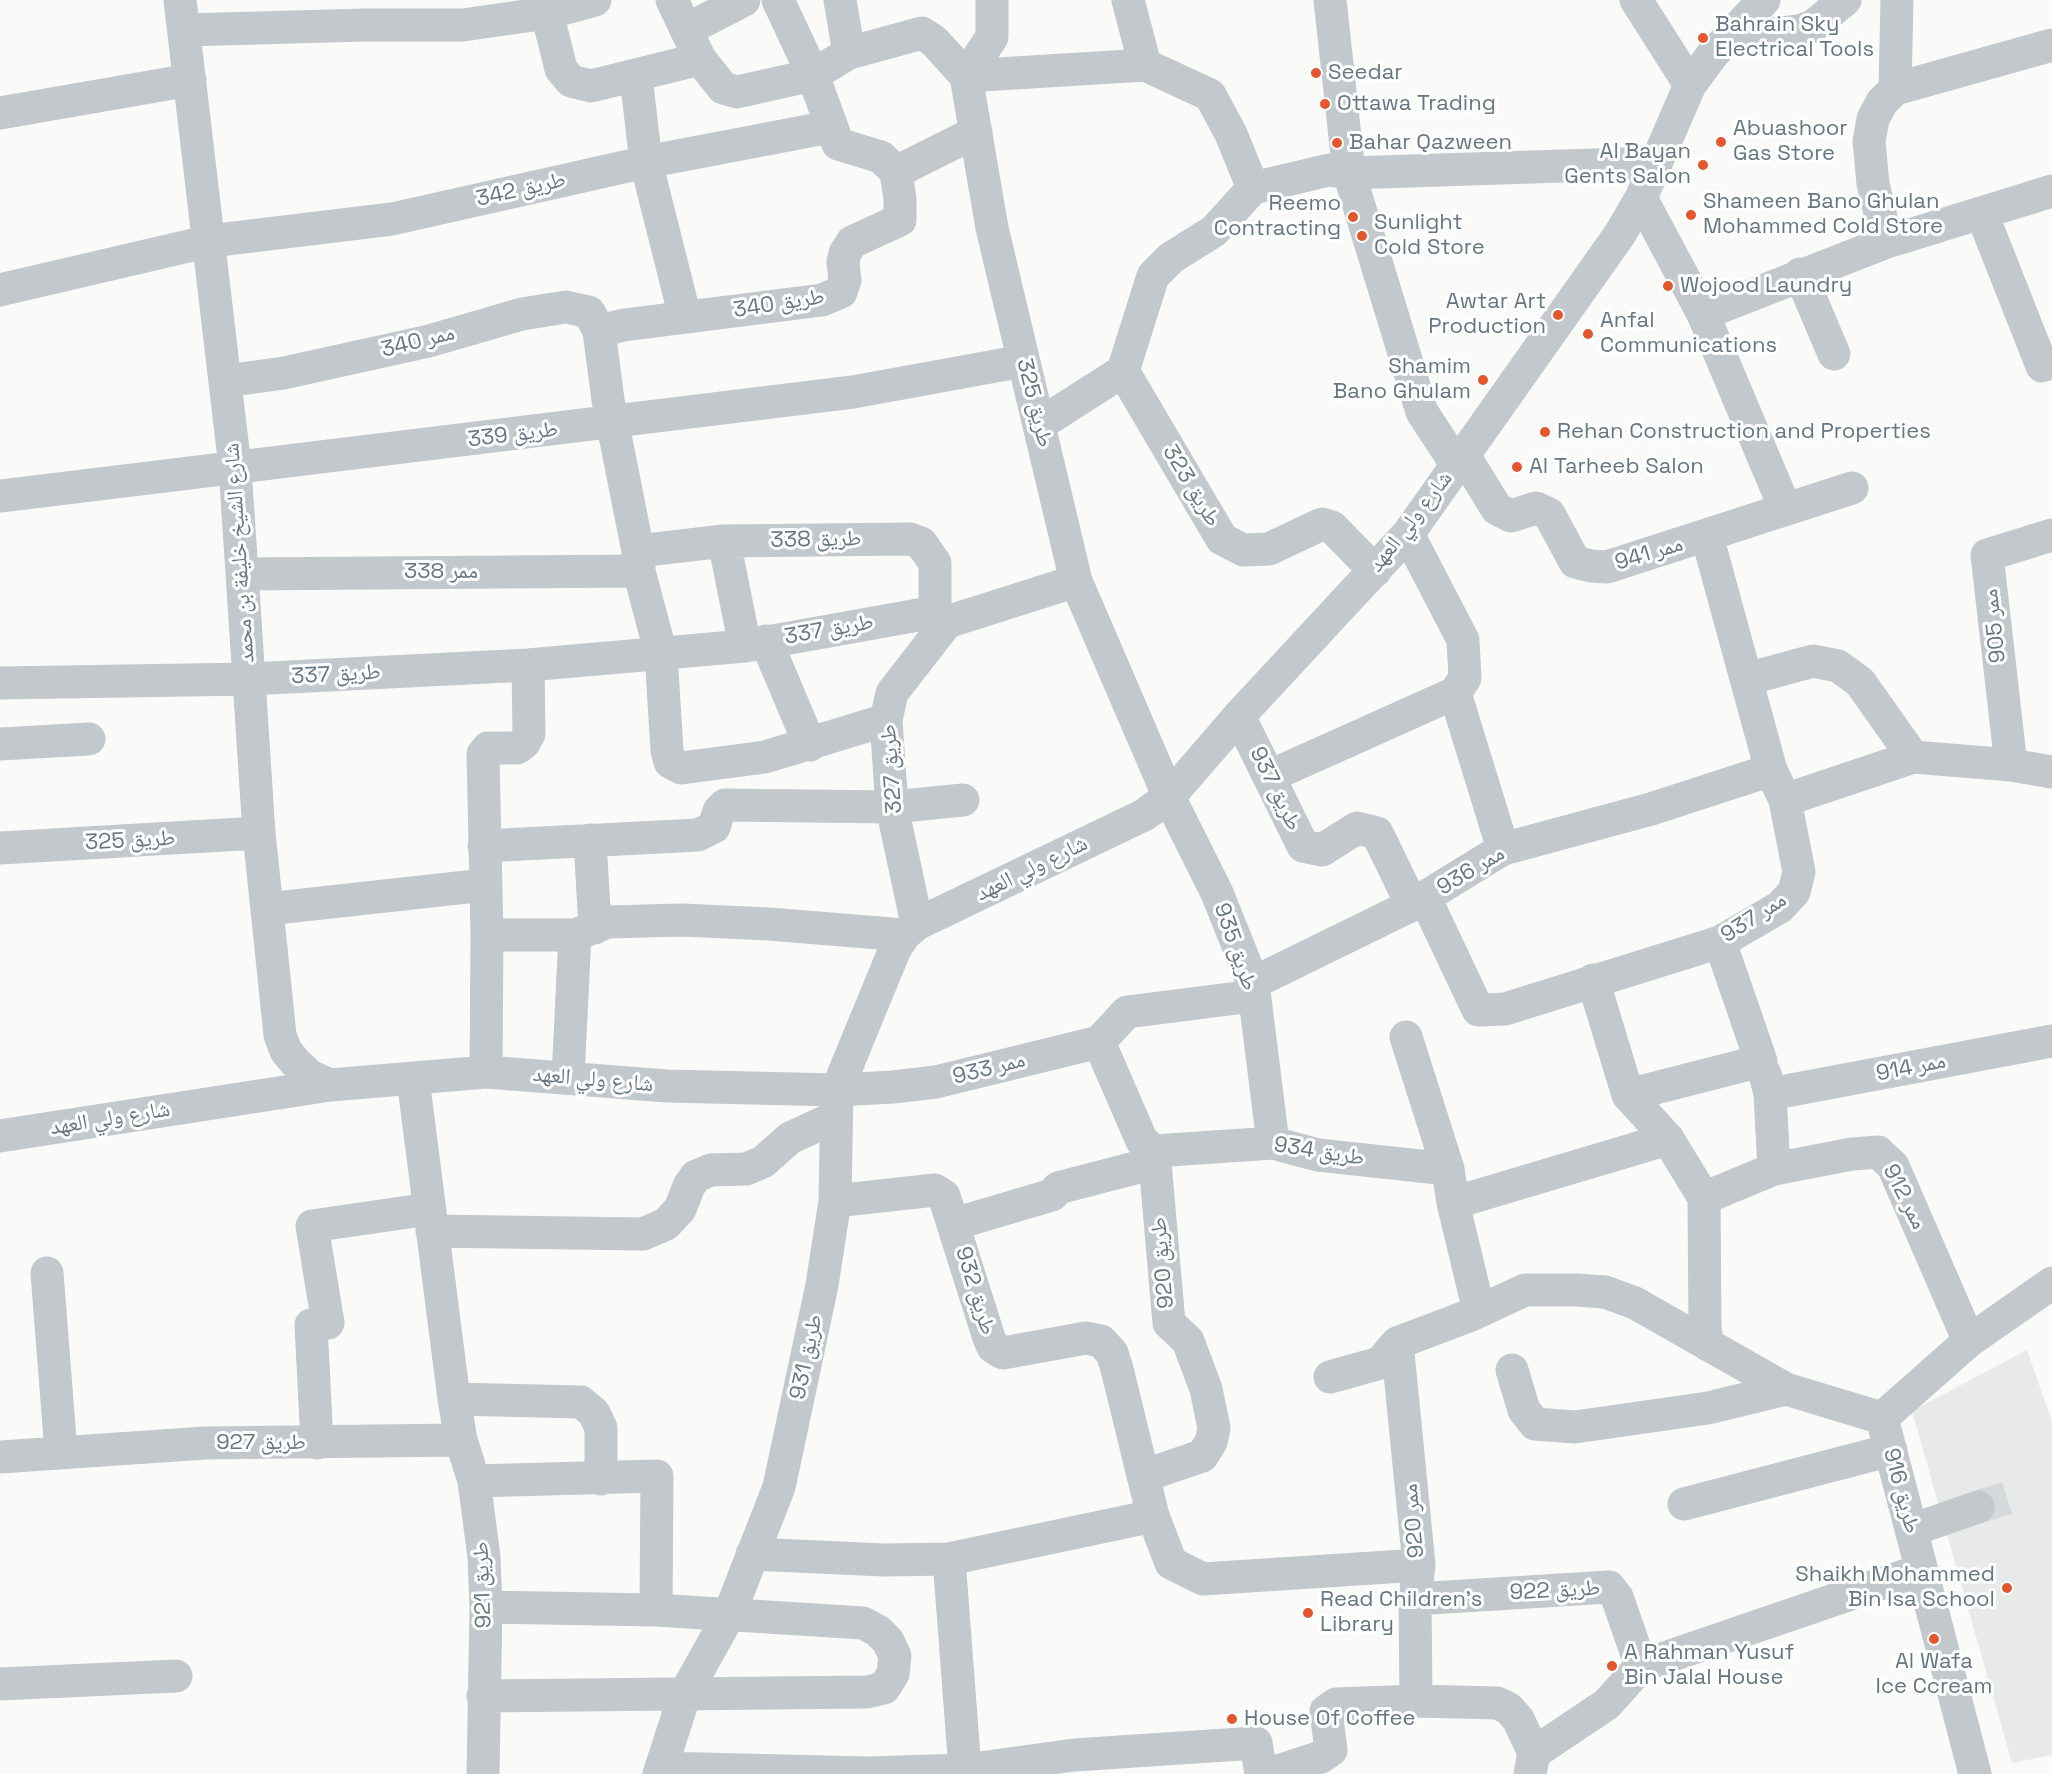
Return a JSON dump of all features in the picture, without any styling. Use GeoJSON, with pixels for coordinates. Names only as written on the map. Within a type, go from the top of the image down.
{"type":"FeatureCollection","features":[{"type":"Feature","properties":{"kind":"street"},"geometry":{"type":"LineString","coordinates":[[672,0],[700,59],[723,88],[736,92],[813,75],[849,53],[922,33],[934,41],[966,76]]}},
{"type":"Feature","properties":{"kind":"street"},"geometry":{"type":"LineString","coordinates":[[686,30],[744,0]]}},
{"type":"Feature","properties":{"kind":"street"},"geometry":{"type":"LineString","coordinates":[[778,0],[813,75],[838,144],[881,157],[896,172],[976,132]]}},
{"type":"Feature","properties":{"kind":"street"},"geometry":{"type":"LineString","coordinates":[[840,0],[849,53]]}},
{"type":"Feature","properties":{"kind":"street"},"geometry":{"type":"LineString","coordinates":[[966,76],[992,37],[992,0]]}},
{"type":"Feature","properties":{"kind":"street"},"geometry":{"type":"LineString","coordinates":[[1128,0],[1146,65]]}},
{"type":"Feature","properties":{"kind":"street"},"geometry":{"type":"LineString","coordinates":[[1330,0],[1348,173],[1422,412],[1460,459]]}},
{"type":"Feature","properties":{"kind":"street"},"geometry":{"type":"LineString","coordinates":[[1636,0],[1690,85]]}},
{"type":"Feature","properties":{"kind":"street","name":"شارع ولي العهد"},"geometry":{"type":"LineString","coordinates":[[911,929],[1144,815],[1169,796],[1408,534],[1620,234],[1641,198],[1690,85],[1712,55],[1764,0]]}},
{"type":"Feature","properties":{"kind":"street"},"geometry":{"type":"LineString","coordinates":[[1737,28],[1773,34],[1799,32],[1813,26],[1845,0]]}},
{"type":"Feature","properties":{"kind":"street"},"geometry":{"type":"LineString","coordinates":[[1895,89],[1897,0]]}},
{"type":"Feature","properties":{"kind":"street"},"geometry":{"type":"LineString","coordinates":[[182,15],[365,25],[464,25],[547,13],[584,1]]}},
{"type":"Feature","properties":{"kind":"street"},"geometry":{"type":"LineString","coordinates":[[547,13],[561,69],[571,81],[591,87],[700,59]]}},
{"type":"Feature","properties":{"kind":"street","name":"شارع الشيخ خليفة بن محمد"},"geometry":{"type":"LineString","coordinates":[[182,15],[235,467],[259,834],[280,1035],[286,1051],[296,1063],[310,1076],[330,1085]]}},
{"type":"Feature","properties":{"kind":"street"},"geometry":{"type":"LineString","coordinates":[[1887,242],[1873,184],[1869,141],[1873,119],[1882,102],[1895,89],[2052,45]]}},
{"type":"Feature","properties":{"kind":"street"},"geometry":{"type":"LineString","coordinates":[[966,76],[1146,65],[1210,95],[1231,134],[1253,188]]}},
{"type":"Feature","properties":{"kind":"street","name":"طريق 325"},"geometry":{"type":"LineString","coordinates":[[966,76],[992,228],[1076,581],[1169,796]]}},
{"type":"Feature","properties":{"kind":"street"},"geometry":{"type":"LineString","coordinates":[[636,77],[646,162],[685,317]]}},
{"type":"Feature","properties":{"kind":"street"},"geometry":{"type":"LineString","coordinates":[[0,113],[190,80]]}},
{"type":"Feature","properties":{"kind":"street","name":"طريق 342"},"geometry":{"type":"LineString","coordinates":[[0,290],[210,241],[392,219],[646,162],[830,127]]}},
{"type":"Feature","properties":{"kind":"street"},"geometry":{"type":"LineString","coordinates":[[1040,424],[1123,370],[1153,276],[1171,258],[1214,231],[1253,188],[1319,172],[1655,164]]}},
{"type":"Feature","properties":{"kind":"street","name":"طريق 340"},"geometry":{"type":"LineString","coordinates":[[599,331],[685,317],[822,300],[841,292],[845,280],[843,262],[852,242],[900,220],[896,172]]}},
{"type":"Feature","properties":{"kind":"street"},"geometry":{"type":"LineString","coordinates":[[1703,314],[1800,274],[1887,242],[2052,191]]}},
{"type":"Feature","properties":{"kind":"street"},"geometry":{"type":"LineString","coordinates":[[1641,198],[1703,314],[1785,508]]}},
{"type":"Feature","properties":{"kind":"street"},"geometry":{"type":"LineString","coordinates":[[1982,214],[2042,366]]}},
{"type":"Feature","properties":{"kind":"street"},"geometry":{"type":"LineString","coordinates":[[1800,274],[1834,354]]}},
{"type":"Feature","properties":{"kind":"street","name":"ممر 340"},"geometry":{"type":"LineString","coordinates":[[225,381],[295,371],[429,341],[522,314],[566,307],[589,312],[599,331]]}},
{"type":"Feature","properties":{"kind":"street"},"geometry":{"type":"LineString","coordinates":[[599,331],[638,561],[662,654],[667,751],[670,762],[681,768],[765,757],[886,720]]}},
{"type":"Feature","properties":{"kind":"street","name":"طريق 339"},"geometry":{"type":"LineString","coordinates":[[0,496],[853,392],[1023,360]]}},
{"type":"Feature","properties":{"kind":"street","name":"طريق 323"},"geometry":{"type":"LineString","coordinates":[[1123,370],[1222,539],[1242,550],[1269,549],[1322,524],[1332,527],[1375,571]]}},
{"type":"Feature","properties":{"kind":"street","name":"ممر 941"},"geometry":{"type":"LineString","coordinates":[[1460,459],[1497,509],[1511,516],[1536,508],[1549,514],[1575,562],[1607,567],[1852,488]]}},
{"type":"Feature","properties":{"kind":"street"},"geometry":{"type":"LineString","coordinates":[[1270,776],[1455,693],[1465,678],[1463,640],[1408,534]]}},
{"type":"Feature","properties":{"kind":"street","name":"ممر 905"},"geometry":{"type":"LineString","coordinates":[[2011,765],[1987,555],[2052,535]]}},
{"type":"Feature","properties":{"kind":"street","name":"ممر 937"},"geometry":{"type":"LineString","coordinates":[[1419,902],[1478,1010],[1505,1009],[1720,942],[1780,907],[1794,892],[1799,872],[1785,800],[1770,770],[1707,536]]}},
{"type":"Feature","properties":{"kind":"street","name":"طريق 338"},"geometry":{"type":"LineString","coordinates":[[638,561],[724,541],[910,539],[921,543],[934,563],[941,617]]}},
{"type":"Feature","properties":{"kind":"street"},"geometry":{"type":"LineString","coordinates":[[724,541],[755,644],[810,745]]}},
{"type":"Feature","properties":{"kind":"street","name":"ممر 338"},"geometry":{"type":"LineString","coordinates":[[242,574],[638,561]]}},
{"type":"Feature","properties":{"kind":"street"},"geometry":{"type":"LineString","coordinates":[[941,617],[1076,581]]}},
{"type":"Feature","properties":{"kind":"street","name":"طريق 337"},"geometry":{"type":"LineString","coordinates":[[0,683],[249,679],[528,665],[755,644],[941,617]]}},
{"type":"Feature","properties":{"kind":"street","name":"طريق 327"},"geometry":{"type":"LineString","coordinates":[[911,929],[892,807],[886,720],[892,693],[941,617]]}},
{"type":"Feature","properties":{"kind":"street"},"geometry":{"type":"LineString","coordinates":[[1747,679],[1813,661],[1838,666],[1860,682],[1913,757]]}},
{"type":"Feature","properties":{"kind":"street"},"geometry":{"type":"LineString","coordinates":[[486,1072],[487,935],[483,754],[488,748],[516,748],[524,743],[529,734],[528,665]]}},
{"type":"Feature","properties":{"kind":"street"},"geometry":{"type":"LineString","coordinates":[[1455,693],[1503,849]]}},
{"type":"Feature","properties":{"kind":"street","name":"طريق 937"},"geometry":{"type":"LineString","coordinates":[[1239,717],[1304,846],[1322,850],[1357,828],[1377,834],[1419,902]]}},
{"type":"Feature","properties":{"kind":"street"},"geometry":{"type":"LineString","coordinates":[[0,744],[90,739]]}},
{"type":"Feature","properties":{"kind":"street"},"geometry":{"type":"LineString","coordinates":[[765,757],[778,805]]}},
{"type":"Feature","properties":{"kind":"street"},"geometry":{"type":"LineString","coordinates":[[1785,800],[1913,757],[2011,765],[2052,772]]}},
{"type":"Feature","properties":{"kind":"street","name":"ممر 936"},"geometry":{"type":"LineString","coordinates":[[1099,1042],[1127,1012],[1253,989],[1419,902],[1503,849],[1652,809],[1770,770]]}},
{"type":"Feature","properties":{"kind":"street","name":"طريق 935"},"geometry":{"type":"LineString","coordinates":[[1169,796],[1216,893],[1253,989],[1273,1143]]}},
{"type":"Feature","properties":{"kind":"street"},"geometry":{"type":"LineString","coordinates":[[484,846],[698,835],[714,827],[719,811],[725,805],[892,807],[963,800]]}},
{"type":"Feature","properties":{"kind":"street","name":"طريق 325"},"geometry":{"type":"LineString","coordinates":[[0,848],[259,834]]}},
{"type":"Feature","properties":{"kind":"street"},"geometry":{"type":"LineString","coordinates":[[568,1077],[585,932],[590,840]]}},
{"type":"Feature","properties":{"kind":"street"},"geometry":{"type":"LineString","coordinates":[[267,909],[485,885]]}},
{"type":"Feature","properties":{"kind":"street"},"geometry":{"type":"LineString","coordinates":[[487,935],[585,932],[608,922],[682,920],[911,929]]}},
{"type":"Feature","properties":{"kind":"street"},"geometry":{"type":"LineString","coordinates":[[317,1443],[311,1325],[328,1323],[312,1226],[430,1220],[643,1234],[666,1224],[680,1209],[688,1186],[696,1176],[711,1170],[746,1169],[763,1162],[790,1138],[837,1103],[895,949],[911,929]]}},
{"type":"Feature","properties":{"kind":"street"},"geometry":{"type":"LineString","coordinates":[[1720,942],[1770,1094],[1774,1169]]}},
{"type":"Feature","properties":{"kind":"street"},"geometry":{"type":"LineString","coordinates":[[1593,981],[1628,1095],[1668,1139],[1704,1198],[1704,1328],[1708,1345]]}},
{"type":"Feature","properties":{"kind":"street"},"geometry":{"type":"LineString","coordinates":[[1406,1037],[1448,1169],[1453,1203],[1479,1311]]}},
{"type":"Feature","properties":{"kind":"street","name":"ممر 914"},"geometry":{"type":"LineString","coordinates":[[1770,1094],[2052,1041]]}},
{"type":"Feature","properties":{"kind":"street"},"geometry":{"type":"LineString","coordinates":[[1099,1042],[1142,1141],[1154,1157]]}},
{"type":"Feature","properties":{"kind":"street","name":"ممر 933"},"geometry":{"type":"LineString","coordinates":[[837,1103],[893,1088],[936,1082],[1099,1042]]}},
{"type":"Feature","properties":{"kind":"street"},"geometry":{"type":"LineString","coordinates":[[1628,1095],[1761,1061]]}},
{"type":"Feature","properties":{"kind":"street","name":"شارع ولي العهد"},"geometry":{"type":"LineString","coordinates":[[0,1136],[330,1085],[486,1072],[568,1077],[837,1103]]}},
{"type":"Feature","properties":{"kind":"street","name":"طريق 921"},"geometry":{"type":"LineString","coordinates":[[413,1079],[454,1399],[461,1440],[474,1481],[484,1557],[486,1607],[483,1774]]}},
{"type":"Feature","properties":{"kind":"street","name":"طريق 931"},"geometry":{"type":"LineString","coordinates":[[660,1771],[685,1694],[729,1615],[779,1487],[822,1285],[835,1201],[837,1103]]}},
{"type":"Feature","properties":{"kind":"street"},"geometry":{"type":"LineString","coordinates":[[1453,1203],[1668,1139]]}},
{"type":"Feature","properties":{"kind":"street","name":"طريق 934"},"geometry":{"type":"LineString","coordinates":[[954,1224],[1052,1195],[1058,1188],[1154,1157],[1273,1143],[1318,1155],[1448,1169]]}},
{"type":"Feature","properties":{"kind":"street","name":"ممر 912"},"geometry":{"type":"LineString","coordinates":[[1704,1198],[1774,1169],[1852,1154],[1878,1152],[1893,1166],[1969,1341]]}},
{"type":"Feature","properties":{"kind":"street","name":"طريق 920"},"geometry":{"type":"LineString","coordinates":[[1143,1476],[1202,1456],[1212,1442],[1214,1428],[1206,1389],[1188,1341],[1169,1323],[1154,1157]]}},
{"type":"Feature","properties":{"kind":"street","name":"طريق 932"},"geometry":{"type":"LineString","coordinates":[[835,1201],[934,1190],[944,1196],[993,1347],[1003,1353],[1086,1338],[1101,1341],[1112,1353],[1153,1516],[1172,1563],[1203,1579],[1419,1565]]}},
{"type":"Feature","properties":{"kind":"street"},"geometry":{"type":"LineString","coordinates":[[47,1273],[61,1452]]}},
{"type":"Feature","properties":{"kind":"street"},"geometry":{"type":"LineString","coordinates":[[1330,1377],[1380,1363],[1396,1343],[1479,1311],[1525,1290],[1605,1292],[1635,1303],[1786,1389],[1882,1418],[1969,1341],[2052,1283]]}},
{"type":"Feature","properties":{"kind":"street","name":"ممر 920"},"geometry":{"type":"LineString","coordinates":[[1396,1343],[1419,1565],[1415,1599],[1416,1701]]}},
{"type":"Feature","properties":{"kind":"street"},"geometry":{"type":"LineString","coordinates":[[1512,1370],[1524,1410],[1535,1424],[1575,1426],[1598,1424],[1708,1408],[1786,1389]]}},
{"type":"Feature","properties":{"kind":"street"},"geometry":{"type":"LineString","coordinates":[[454,1399],[581,1402],[594,1413],[601,1428],[601,1479]]}},
{"type":"Feature","properties":{"kind":"street","name":"طريق 916"},"geometry":{"type":"LineString","coordinates":[[1882,1418],[1975,1774]]}},
{"type":"Feature","properties":{"kind":"street","name":"طريق 927"},"geometry":{"type":"LineString","coordinates":[[0,1457],[205,1443],[461,1440]]}},
{"type":"Feature","properties":{"kind":"street"},"geometry":{"type":"LineString","coordinates":[[1684,1504],[1891,1450]]}},
{"type":"Feature","properties":{"kind":"street"},"geometry":{"type":"LineString","coordinates":[[474,1481],[657,1476],[656,1611]]}},
{"type":"Feature","properties":{"kind":"street"},"geometry":{"type":"LineString","coordinates":[[1912,1530],[1978,1507]]}},
{"type":"Feature","properties":{"kind":"street"},"geometry":{"type":"LineString","coordinates":[[752,1554],[884,1560],[949,1558],[1153,1516]]}},
{"type":"Feature","properties":{"kind":"street"},"geometry":{"type":"LineString","coordinates":[[949,1558],[965,1770]]}},
{"type":"Feature","properties":{"kind":"street"},"geometry":{"type":"LineString","coordinates":[[1269,1774],[1322,1757],[1331,1750],[1326,1711],[1336,1704],[1416,1701],[1497,1703],[1508,1708],[1518,1719],[1532,1763],[1608,1704],[1641,1666],[1921,1570]]}},
{"type":"Feature","properties":{"kind":"street","name":"طريق 922"},"geometry":{"type":"LineString","coordinates":[[1415,1599],[1609,1587],[1617,1597],[1641,1666]]}},
{"type":"Feature","properties":{"kind":"street"},"geometry":{"type":"LineString","coordinates":[[483,1696],[867,1692],[884,1688],[893,1674],[895,1656],[888,1641],[878,1630],[863,1623],[656,1611],[486,1607]]}},
{"type":"Feature","properties":{"kind":"street"},"geometry":{"type":"LineString","coordinates":[[0,1684],[176,1676]]}},
{"type":"Feature","properties":{"kind":"street"},"geometry":{"type":"LineString","coordinates":[[660,1771],[867,1773],[965,1770],[1074,1755],[1256,1743],[1261,1774]]}},
{"type":"Feature","properties":{"kind":"shaded area","name":"Shaikh Mohammed Bin Isa School"},"geometry":{"type":"Polygon","coordinates":[[[2027,1350],[2052,1422],[2052,1755],[2012,1763],[1912,1411],[2027,1350]]]}},
{"type":"Feature","properties":{"kind":"tunnel"},"geometry":{"type":"LineString","coordinates":[[1978,1507],[2007,1498]]}},
{"type":"Feature","properties":{"kind":"place","name":"Bahrain Sky Electrical Tools"},"geometry":{"type":"Point","coordinates":[1703,38]}},
{"type":"Feature","properties":{"kind":"place","name":"Seedar"},"geometry":{"type":"Point","coordinates":[1316,73]}},
{"type":"Feature","properties":{"kind":"place","name":"Ottawa Trading"},"geometry":{"type":"Point","coordinates":[1325,104]}},
{"type":"Feature","properties":{"kind":"place","name":"Abuashoor Gas Store"},"geometry":{"type":"Point","coordinates":[1721,142]}},
{"type":"Feature","properties":{"kind":"place","name":"Bahar Qazween"},"geometry":{"type":"Point","coordinates":[1337,143]}},
{"type":"Feature","properties":{"kind":"place","name":"Al Bayan Gents Salon"},"geometry":{"type":"Point","coordinates":[1703,165]}},
{"type":"Feature","properties":{"kind":"place","name":"Shameen Bano Ghulan Mohammed Cold Store"},"geometry":{"type":"Point","coordinates":[1691,215]}},
{"type":"Feature","properties":{"kind":"place","name":"Reemo Contracting"},"geometry":{"type":"Point","coordinates":[1353,217]}},
{"type":"Feature","properties":{"kind":"place","name":"Sunlight Cold Store"},"geometry":{"type":"Point","coordinates":[1362,236]}},
{"type":"Feature","properties":{"kind":"place","name":"Wojood Laundry"},"geometry":{"type":"Point","coordinates":[1668,286]}},
{"type":"Feature","properties":{"kind":"place","name":"Awtar Art Production"},"geometry":{"type":"Point","coordinates":[1558,315]}},
{"type":"Feature","properties":{"kind":"place","name":"Anfal Communications"},"geometry":{"type":"Point","coordinates":[1588,334]}},
{"type":"Feature","properties":{"kind":"place","name":"Shamim Bano Ghulam"},"geometry":{"type":"Point","coordinates":[1483,380]}},
{"type":"Feature","properties":{"kind":"place","name":"Rehan Construction and Properties"},"geometry":{"type":"Point","coordinates":[1545,432]}},
{"type":"Feature","properties":{"kind":"place","name":"Al Tarheeb Salon"},"geometry":{"type":"Point","coordinates":[1517,467]}},
{"type":"Feature","properties":{"kind":"place","name":"Shaikh Mohammed Bin Isa School"},"geometry":{"type":"Point","coordinates":[2007,1588]}},
{"type":"Feature","properties":{"kind":"place","name":"Read Children's Library"},"geometry":{"type":"Point","coordinates":[1308,1613]}},
{"type":"Feature","properties":{"kind":"place","name":"Al Wafa Ice Ccream"},"geometry":{"type":"Point","coordinates":[1934,1639]}},
{"type":"Feature","properties":{"kind":"place","name":"A Rahman Yusuf Bin Jalal House"},"geometry":{"type":"Point","coordinates":[1612,1666]}},
{"type":"Feature","properties":{"kind":"place","name":"House Of Coffee"},"geometry":{"type":"Point","coordinates":[1232,1719]}}]}
